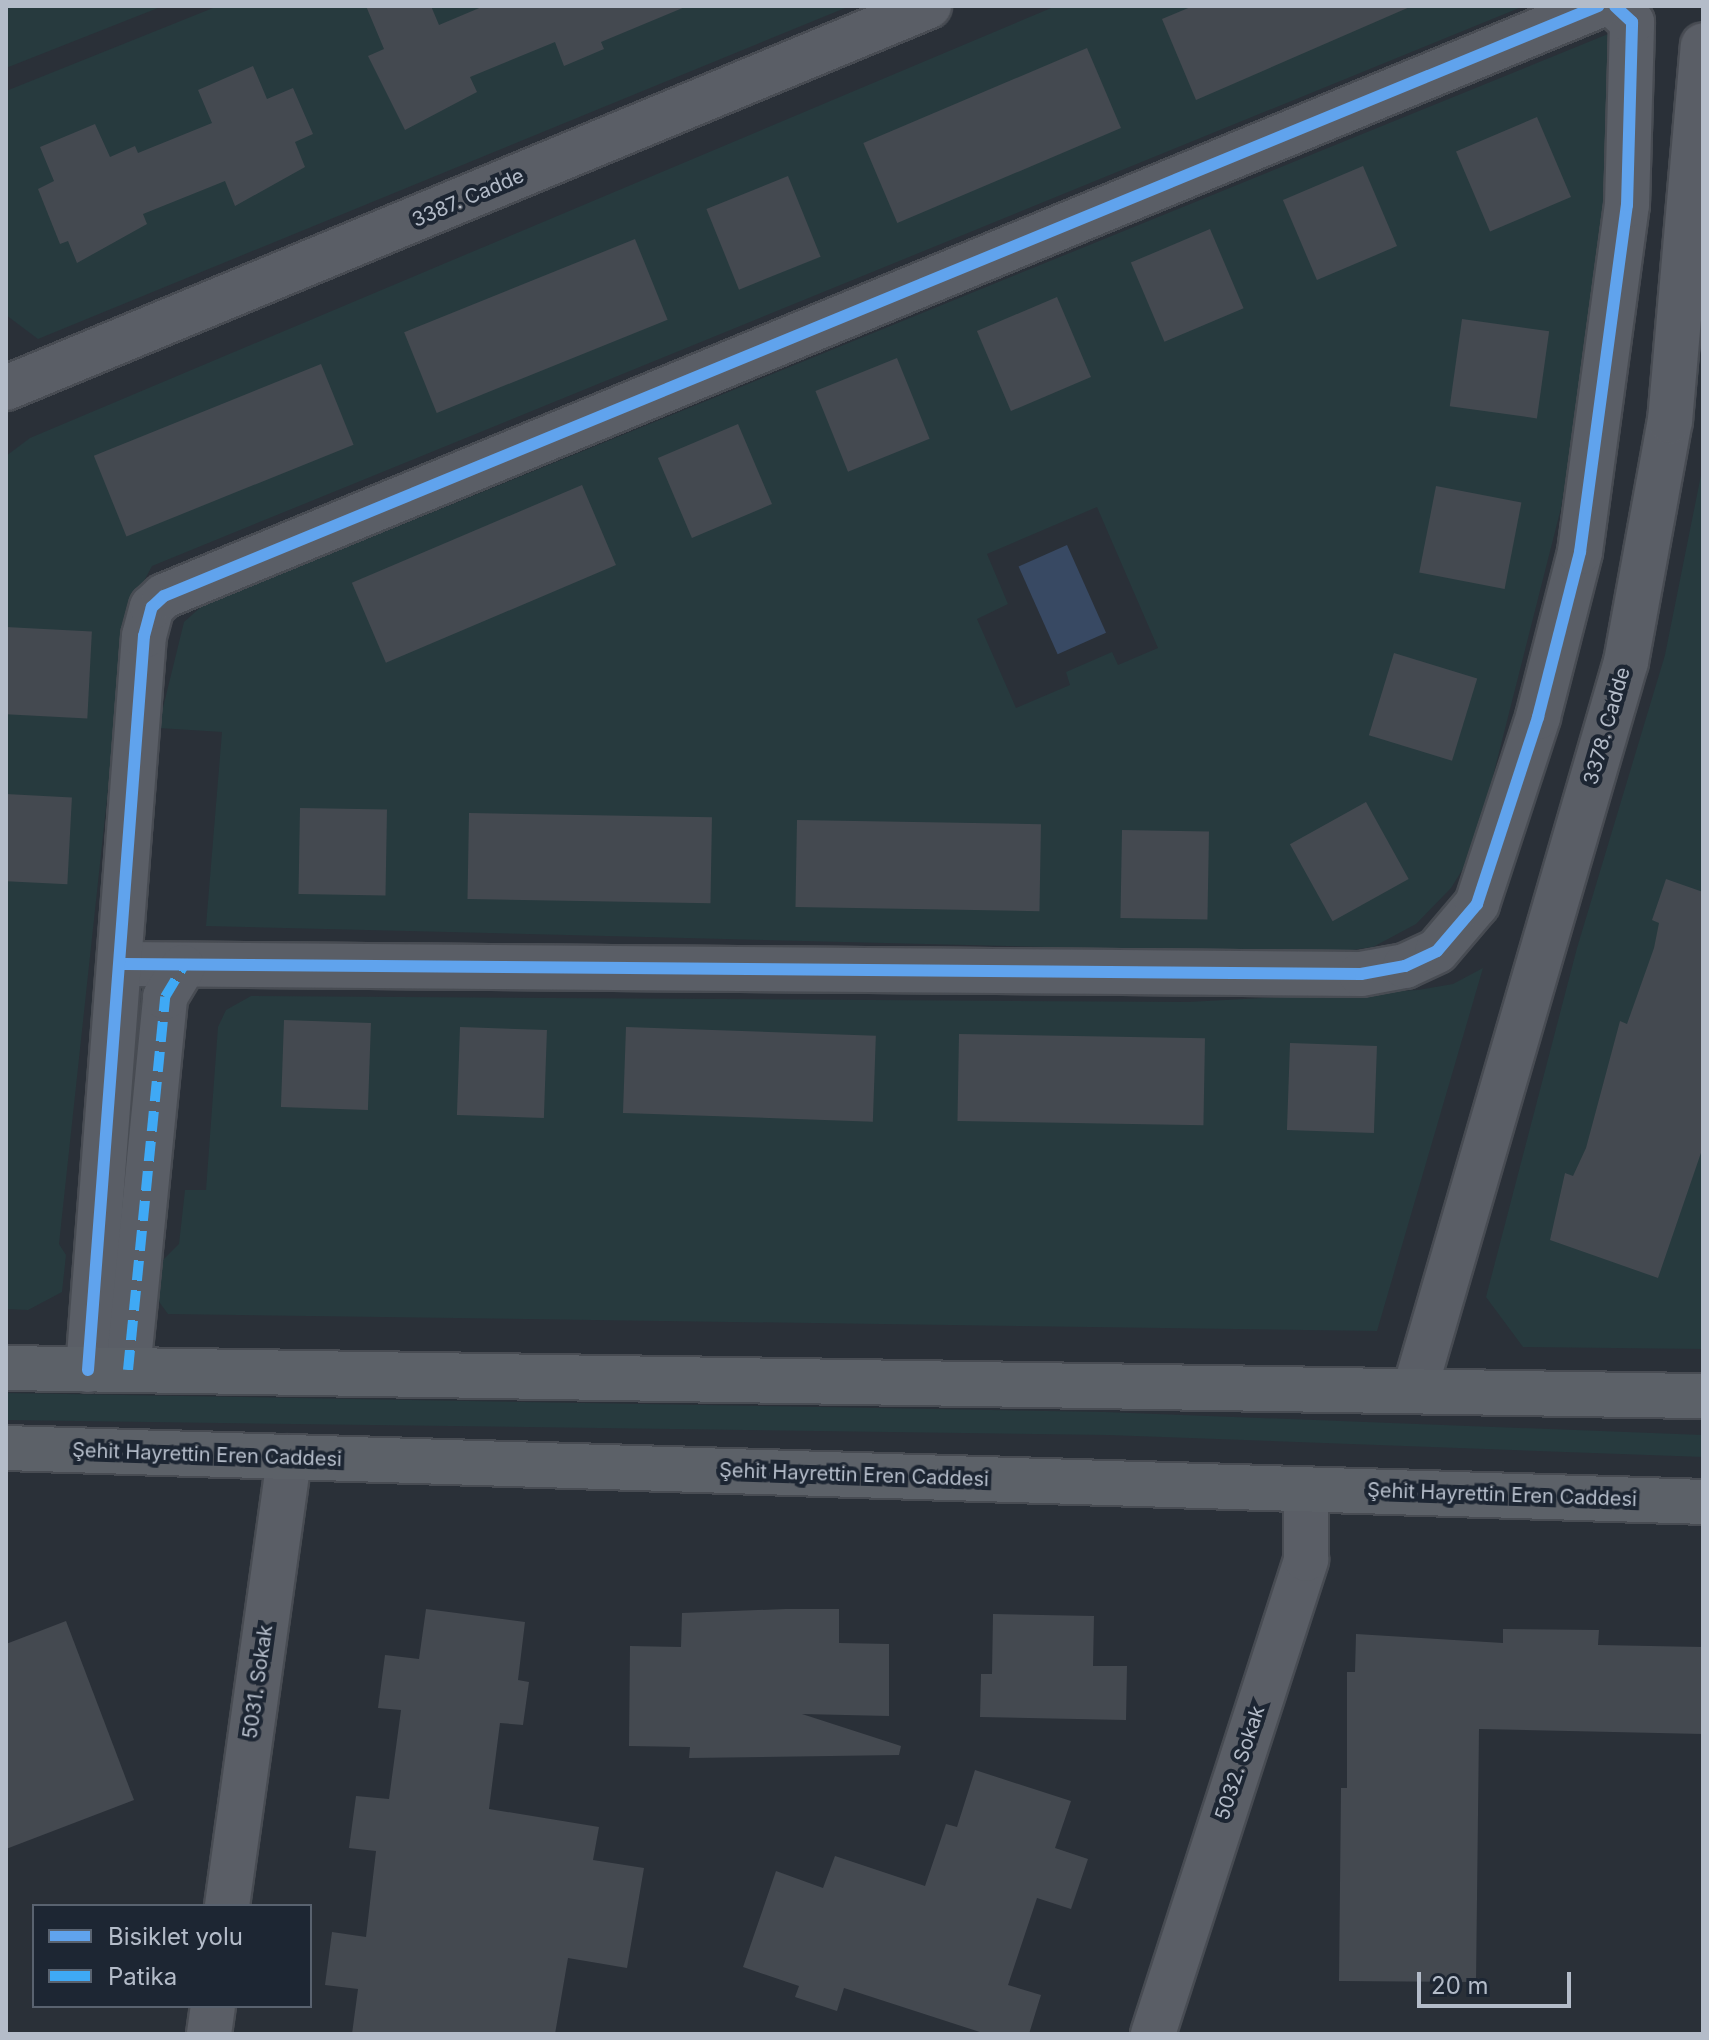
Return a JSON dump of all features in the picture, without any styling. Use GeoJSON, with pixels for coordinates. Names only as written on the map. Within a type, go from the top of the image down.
{"type":"FeatureCollection","features":[{"type":"Feature","properties":{"kind":"main road"},"geometry":{"type":"LineString","coordinates":[[6,1368],[1703,1396]]}},
{"type":"Feature","properties":{"kind":"main road","name":"Şehit Hayrettin Eren Caddesi"},"geometry":{"type":"LineString","coordinates":[[6,1448],[1703,1502]]}},
{"type":"Feature","properties":{"kind":"street","name":"3387. Cadde"},"geometry":{"type":"LineString","coordinates":[[6,388],[929,6]]}},
{"type":"Feature","properties":{"kind":"street"},"geometry":{"type":"LineString","coordinates":[[108,1370],[124,964],[144,636],[152,607],[164,596],[1598,6]]}},
{"type":"Feature","properties":{"kind":"street"},"geometry":{"type":"LineString","coordinates":[[124,964],[183,967],[1361,974],[1405,966],[1437,951],[1477,904],[1538,717],[1580,552],[1627,205],[1632,22],[1615,6]]}},
{"type":"Feature","properties":{"kind":"street","name":"3378. Cadde"},"geometry":{"type":"LineString","coordinates":[[1415,1389],[1626,662],[1670,421],[1703,45]]}},
{"type":"Feature","properties":{"kind":"street"},"geometry":{"type":"LineString","coordinates":[[108,1370],[165,997],[183,967]]}},
{"type":"Feature","properties":{"kind":"street","name":"5031. Sokak"},"geometry":{"type":"LineString","coordinates":[[227,1904],[289,1457]]}},
{"type":"Feature","properties":{"kind":"street","name":"5032. Sokak"},"geometry":{"type":"LineString","coordinates":[[1153,2034],[1306,1559],[1306,1489]]}},
{"type":"Feature","properties":{"kind":"street"},"geometry":{"type":"LineString","coordinates":[[209,2034],[213,2008]]}},
{"type":"Feature","properties":{"kind":"green space"},"geometry":{"type":"Polygon","coordinates":[[[6,6],[163,6],[6,68],[6,6]]]}},
{"type":"Feature","properties":{"kind":"green space"},"geometry":{"type":"Polygon","coordinates":[[[218,6],[850,6],[38,339],[6,315],[6,91],[218,6]]]}},
{"type":"Feature","properties":{"kind":"green space"},"geometry":{"type":"Polygon","coordinates":[[[1056,6],[1524,6],[152,566],[127,613],[59,1244],[66,1255],[62,1292],[28,1310],[6,1309],[6,456],[30,438],[1056,6]]]}},
{"type":"Feature","properties":{"kind":"green space"},"geometry":{"type":"Polygon","coordinates":[[[1613,32],[1611,204],[1561,508],[1474,851],[1451,888],[1416,924],[1373,947],[1325,954],[206,926],[222,732],[158,728],[184,622],[202,606],[1613,32]],[[1097,507],[987,554],[1008,604],[977,619],[1016,708],[1070,685],[1066,672],[1112,652],[1118,665],[1158,648],[1097,507]]]}},
{"type":"Feature","properties":{"kind":"green space"},"geometry":{"type":"Polygon","coordinates":[[[1703,465],[1703,1349],[1523,1347],[1486,1297],[1577,948],[1665,655],[1703,465]]]}},
{"type":"Feature","properties":{"kind":"green space"},"geometry":{"type":"Polygon","coordinates":[[[1483,968],[1377,1331],[168,1314],[154,1295],[160,1263],[179,1244],[185,1190],[206,1190],[218,1027],[226,1010],[251,996],[1188,1002],[1418,990],[1453,984],[1483,968]]]}},
{"type":"Feature","properties":{"kind":"green space"},"geometry":{"type":"Polygon","coordinates":[[[6,1393],[1105,1412],[1703,1435],[1703,1457],[1108,1435],[6,1420],[6,1393]]]}},
{"type":"Feature","properties":{"kind":"water"},"geometry":{"type":"Polygon","coordinates":[[[1067,545],[1106,633],[1058,654],[1019,567],[1067,545]]]}},
{"type":"Feature","properties":{"kind":"building"},"geometry":{"type":"Polygon","coordinates":[[[366,6],[431,6],[439,25],[484,6],[685,7],[601,42],[604,49],[564,66],[555,42],[470,77],[477,92],[405,130],[368,56],[384,49],[366,6]]]}},
{"type":"Feature","properties":{"kind":"building"},"geometry":{"type":"Polygon","coordinates":[[[1193,6],[1412,6],[1196,100],[1162,19],[1193,6]]]}},
{"type":"Feature","properties":{"kind":"building"},"geometry":{"type":"Polygon","coordinates":[[[1087,48],[1121,128],[897,223],[863,143],[1087,48]]]}},
{"type":"Feature","properties":{"kind":"building"},"geometry":{"type":"Polygon","coordinates":[[[253,66],[267,99],[293,88],[313,134],[295,142],[305,167],[235,206],[225,181],[143,214],[147,224],[77,263],[68,241],[60,244],[38,189],[54,181],[40,147],[95,124],[110,157],[135,146],[138,153],[212,123],[198,90],[253,66]]]}},
{"type":"Feature","properties":{"kind":"building"},"geometry":{"type":"Polygon","coordinates":[[[1537,117],[1571,197],[1490,231],[1456,151],[1537,117]]]}},
{"type":"Feature","properties":{"kind":"building"},"geometry":{"type":"Polygon","coordinates":[[[1363,166],[1397,246],[1317,280],[1283,200],[1363,166]]]}},
{"type":"Feature","properties":{"kind":"building"},"geometry":{"type":"Polygon","coordinates":[[[788,176],[821,257],[739,290],[706,209],[788,176]]]}},
{"type":"Feature","properties":{"kind":"building"},"geometry":{"type":"Polygon","coordinates":[[[1210,229],[1244,308],[1164,342],[1131,263],[1210,229]]]}},
{"type":"Feature","properties":{"kind":"building"},"geometry":{"type":"Polygon","coordinates":[[[635,239],[668,320],[437,413],[404,332],[635,239]]]}},
{"type":"Feature","properties":{"kind":"building"},"geometry":{"type":"Polygon","coordinates":[[[1057,297],[1091,377],[1011,411],[977,331],[1057,297]]]}},
{"type":"Feature","properties":{"kind":"building"},"geometry":{"type":"Polygon","coordinates":[[[1462,319],[1549,331],[1537,418],[1450,406],[1462,319]]]}},
{"type":"Feature","properties":{"kind":"building"},"geometry":{"type":"Polygon","coordinates":[[[897,358],[930,439],[848,472],[815,391],[897,358]]]}},
{"type":"Feature","properties":{"kind":"building"},"geometry":{"type":"Polygon","coordinates":[[[321,364],[354,445],[126,536],[94,456],[321,364]]]}},
{"type":"Feature","properties":{"kind":"building"},"geometry":{"type":"Polygon","coordinates":[[[738,424],[772,504],[692,538],[658,458],[738,424]]]}},
{"type":"Feature","properties":{"kind":"building"},"geometry":{"type":"Polygon","coordinates":[[[582,485],[616,565],[386,663],[352,583],[582,485]]]}},
{"type":"Feature","properties":{"kind":"building"},"geometry":{"type":"Polygon","coordinates":[[[1436,486],[1521,503],[1505,589],[1419,572],[1436,486]]]}},
{"type":"Feature","properties":{"kind":"building"},"geometry":{"type":"Polygon","coordinates":[[[6,627],[92,632],[87,718],[6,714],[6,627]]]}},
{"type":"Feature","properties":{"kind":"building"},"geometry":{"type":"Polygon","coordinates":[[[1394,653],[1477,678],[1452,761],[1369,735],[1394,653]]]}},
{"type":"Feature","properties":{"kind":"building"},"geometry":{"type":"Polygon","coordinates":[[[6,794],[72,797],[67,884],[6,881],[6,794]]]}},
{"type":"Feature","properties":{"kind":"building"},"geometry":{"type":"Polygon","coordinates":[[[1366,802],[1409,879],[1333,921],[1290,844],[1366,802]]]}},
{"type":"Feature","properties":{"kind":"building"},"geometry":{"type":"Polygon","coordinates":[[[300,808],[387,810],[385,896],[298,894],[300,808]]]}},
{"type":"Feature","properties":{"kind":"building"},"geometry":{"type":"Polygon","coordinates":[[[469,813],[712,817],[710,903],[467,899],[469,813]]]}},
{"type":"Feature","properties":{"kind":"building"},"geometry":{"type":"Polygon","coordinates":[[[797,820],[1041,824],[1039,911],[795,907],[797,820]]]}},
{"type":"Feature","properties":{"kind":"building"},"geometry":{"type":"Polygon","coordinates":[[[1122,830],[1209,832],[1207,920],[1120,918],[1122,830]]]}},
{"type":"Feature","properties":{"kind":"building"},"geometry":{"type":"Polygon","coordinates":[[[1666,879],[1703,892],[1703,1147],[1658,1278],[1550,1240],[1565,1173],[1573,1176],[1586,1148],[1620,1021],[1627,1024],[1654,948],[1659,923],[1652,920],[1666,879]]]}},
{"type":"Feature","properties":{"kind":"building"},"geometry":{"type":"Polygon","coordinates":[[[284,1020],[371,1023],[368,1110],[281,1107],[284,1020]]]}},
{"type":"Feature","properties":{"kind":"building"},"geometry":{"type":"Polygon","coordinates":[[[460,1027],[547,1030],[544,1118],[457,1115],[460,1027]]]}},
{"type":"Feature","properties":{"kind":"building"},"geometry":{"type":"Polygon","coordinates":[[[626,1027],[876,1036],[873,1122],[623,1113],[626,1027]]]}},
{"type":"Feature","properties":{"kind":"building"},"geometry":{"type":"Polygon","coordinates":[[[959,1034],[1205,1038],[1203,1125],[957,1121],[959,1034]]]}},
{"type":"Feature","properties":{"kind":"building"},"geometry":{"type":"Polygon","coordinates":[[[1290,1043],[1377,1046],[1374,1133],[1287,1130],[1290,1043]]]}},
{"type":"Feature","properties":{"kind":"building"},"geometry":{"type":"Polygon","coordinates":[[[426,1609],[525,1622],[518,1680],[529,1682],[523,1725],[500,1723],[489,1809],[599,1827],[593,1860],[644,1868],[627,1968],[568,1958],[555,2034],[352,2034],[358,1989],[325,1985],[332,1932],[366,1937],[376,1851],[349,1848],[356,1796],[389,1799],[401,1710],[378,1708],[385,1655],[419,1659],[426,1609]]]}},
{"type":"Feature","properties":{"kind":"building"},"geometry":{"type":"Polygon","coordinates":[[[839,1609],[839,1643],[889,1644],[889,1716],[802,1714],[901,1746],[899,1755],[689,1758],[690,1747],[629,1746],[630,1646],[681,1647],[682,1613],[839,1609]]]}},
{"type":"Feature","properties":{"kind":"building"},"geometry":{"type":"Polygon","coordinates":[[[993,1614],[1094,1616],[1093,1666],[1127,1666],[1126,1720],[980,1717],[981,1674],[992,1674],[993,1614]]]}},
{"type":"Feature","properties":{"kind":"building"},"geometry":{"type":"Polygon","coordinates":[[[66,1621],[134,1800],[6,1849],[6,1644],[66,1621]]]}},
{"type":"Feature","properties":{"kind":"building"},"geometry":{"type":"Polygon","coordinates":[[[1503,1629],[1599,1630],[1598,1645],[1703,1647],[1703,1734],[1479,1729],[1476,1982],[1339,1981],[1341,1788],[1347,1788],[1347,1672],[1355,1672],[1356,1634],[1503,1643],[1503,1629]]]}},
{"type":"Feature","properties":{"kind":"building"},"geometry":{"type":"Polygon","coordinates":[[[975,1770],[1071,1801],[1055,1848],[1088,1859],[1071,1909],[1037,1898],[1008,1985],[1041,1995],[1029,2034],[986,2034],[844,1988],[837,2011],[795,1997],[799,1986],[743,1967],[776,1871],[823,1888],[835,1856],[925,1886],[946,1824],[957,1827],[975,1770]]]}},
{"type":"Feature","properties":{"kind":"marked path"},"geometry":{"type":"LineString","coordinates":[[128,1370],[165,997],[183,967]]}},
{"type":"Feature","properties":{"kind":"cycle path"},"geometry":{"type":"LineString","coordinates":[[88,1370],[144,636],[152,607],[164,596],[1598,6]]}},
{"type":"Feature","properties":{"kind":"cycle path"},"geometry":{"type":"LineString","coordinates":[[124,964],[1361,974],[1405,966],[1437,951],[1477,904],[1538,717],[1580,552],[1627,205],[1632,22],[1615,6]]}}]}
